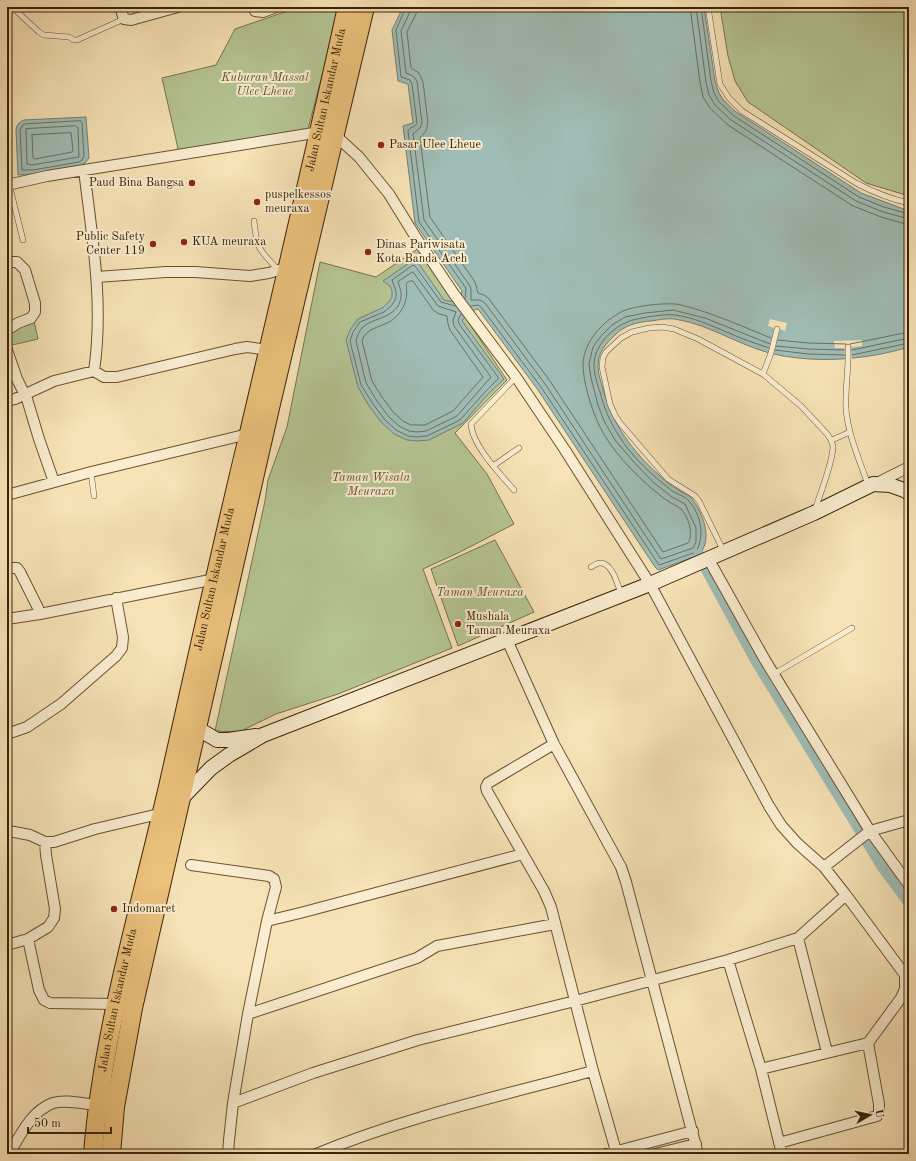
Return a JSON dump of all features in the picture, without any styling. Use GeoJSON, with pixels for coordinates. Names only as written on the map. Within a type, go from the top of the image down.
{"type":"FeatureCollection","features":[{"type":"Feature","properties":{"kind":"highway","name":"Jalan Sultan Iskandar Muda"},"geometry":{"type":"LineString","coordinates":[[111,1154],[115,1107],[133,1008],[270,408],[328,133],[347,7]]}},
{"type":"Feature","properties":{"kind":"highway","name":"Jalan Sultan Iskandar Muda"},"geometry":{"type":"LineString","coordinates":[[93,1154],[97,1105],[116,1004],[163,813],[268,350],[284,269],[328,133],[365,7]]}},
{"type":"Feature","properties":{"kind":"street"},"geometry":{"type":"LineString","coordinates":[[120,7],[124,19],[131,20],[178,7]]}},
{"type":"Feature","properties":{"kind":"street"},"geometry":{"type":"LineString","coordinates":[[253,7],[255,11],[260,12],[276,7]]}},
{"type":"Feature","properties":{"kind":"street"},"geometry":{"type":"LineString","coordinates":[[8,184],[84,170],[328,133],[359,157],[389,194],[454,294],[516,377],[652,583],[769,806],[781,825],[797,843],[824,867],[905,975],[905,989],[901,998],[868,1043],[762,1069]]}},
{"type":"Feature","properties":{"kind":"street"},"geometry":{"type":"LineString","coordinates":[[84,170],[97,277],[97,351],[94,371]]}},
{"type":"Feature","properties":{"kind":"street"},"geometry":{"type":"LineString","coordinates":[[7,262],[16,262],[25,270],[35,312],[31,318],[18,323],[7,330]]}},
{"type":"Feature","properties":{"kind":"street"},"geometry":{"type":"LineString","coordinates":[[97,277],[166,272],[195,272],[250,276],[284,269]]}},
{"type":"Feature","properties":{"kind":"street"},"geometry":{"type":"LineString","coordinates":[[7,401],[54,381],[94,371],[104,377],[117,377],[235,349],[247,347],[268,350]]}},
{"type":"Feature","properties":{"kind":"street"},"geometry":{"type":"LineString","coordinates":[[7,350],[17,379],[25,394],[54,482]]}},
{"type":"Feature","properties":{"kind":"street"},"geometry":{"type":"LineString","coordinates":[[7,495],[91,472],[248,434]]}},
{"type":"Feature","properties":{"kind":"street"},"geometry":{"type":"LineString","coordinates":[[181,799],[211,768],[229,755],[263,735],[706,561],[814,513],[909,467]]}},
{"type":"Feature","properties":{"kind":"street"},"geometry":{"type":"LineString","coordinates":[[871,485],[890,485],[909,493]]}},
{"type":"Feature","properties":{"kind":"street"},"geometry":{"type":"LineString","coordinates":[[706,561],[869,832],[909,885]]}},
{"type":"Feature","properties":{"kind":"street"},"geometry":{"type":"LineString","coordinates":[[7,568],[17,568],[20,572],[40,614]]}},
{"type":"Feature","properties":{"kind":"street"},"geometry":{"type":"LineString","coordinates":[[7,620],[215,579]]}},
{"type":"Feature","properties":{"kind":"street"},"geometry":{"type":"LineString","coordinates":[[7,734],[26,727],[61,704],[116,656],[122,648],[123,637],[116,598]]}},
{"type":"Feature","properties":{"kind":"street"},"geometry":{"type":"LineString","coordinates":[[507,640],[554,744],[621,867],[626,882],[697,1149],[655,1154]]}},
{"type":"Feature","properties":{"kind":"street"},"geometry":{"type":"LineString","coordinates":[[197,728],[208,736],[217,740],[263,735]]}},
{"type":"Feature","properties":{"kind":"street"},"geometry":{"type":"LineString","coordinates":[[554,744],[488,783],[486,786],[487,791],[544,891],[551,907],[593,1071],[616,1151]]}},
{"type":"Feature","properties":{"kind":"street"},"geometry":{"type":"LineString","coordinates":[[7,832],[30,835],[45,842],[54,842],[95,829],[163,813]]}},
{"type":"Feature","properties":{"kind":"street"},"geometry":{"type":"LineString","coordinates":[[824,867],[845,849],[869,832],[909,820]]}},
{"type":"Feature","properties":{"kind":"street"},"geometry":{"type":"LineString","coordinates":[[7,945],[28,939],[48,927],[54,918],[55,909],[45,842]]}},
{"type":"Feature","properties":{"kind":"street"},"geometry":{"type":"LineString","coordinates":[[267,921],[300,914],[522,854]]}},
{"type":"Feature","properties":{"kind":"street"},"geometry":{"type":"LineString","coordinates":[[191,865],[269,876],[274,878],[276,887],[267,921],[248,1014],[233,1103],[228,1140],[228,1154]]}},
{"type":"Feature","properties":{"kind":"street"},"geometry":{"type":"LineString","coordinates":[[233,1103],[313,1073],[418,1040],[728,960],[798,938],[846,895]]}},
{"type":"Feature","properties":{"kind":"street"},"geometry":{"type":"LineString","coordinates":[[248,1014],[417,958],[437,946],[555,924]]}},
{"type":"Feature","properties":{"kind":"street"},"geometry":{"type":"LineString","coordinates":[[798,938],[827,1052]]}},
{"type":"Feature","properties":{"kind":"street"},"geometry":{"type":"LineString","coordinates":[[28,939],[39,990],[44,1000],[50,1002],[116,1004]]}},
{"type":"Feature","properties":{"kind":"street"},"geometry":{"type":"LineString","coordinates":[[728,960],[762,1069],[782,1154]]}},
{"type":"Feature","properties":{"kind":"street"},"geometry":{"type":"LineString","coordinates":[[779,1143],[877,1116],[879,1112],[879,1104],[868,1043]]}},
{"type":"Feature","properties":{"kind":"street"},"geometry":{"type":"LineString","coordinates":[[316,1154],[352,1139],[422,1117],[593,1071]]}},
{"type":"Feature","properties":{"kind":"street"},"geometry":{"type":"LineString","coordinates":[[9,1154],[27,1124],[40,1110],[54,1103],[69,1102],[97,1105]]}},
{"type":"Feature","properties":{"kind":"street"},"geometry":{"type":"LineString","coordinates":[[606,1154],[692,1132]]}},
{"type":"Feature","properties":{"kind":"lane"},"geometry":{"type":"LineString","coordinates":[[12,7],[38,32],[49,36],[69,37],[74,40],[78,40],[124,19]]}},
{"type":"Feature","properties":{"kind":"lane"},"geometry":{"type":"LineString","coordinates":[[708,7],[720,84],[729,98],[742,110],[856,183],[868,190],[886,197],[909,203]]}},
{"type":"Feature","properties":{"kind":"lane"},"geometry":{"type":"LineString","coordinates":[[8,184],[23,240]]}},
{"type":"Feature","properties":{"kind":"lane"},"geometry":{"type":"LineString","coordinates":[[254,221],[256,242],[259,249],[284,269]]}},
{"type":"Feature","properties":{"kind":"lane"},"geometry":{"type":"LineString","coordinates":[[724,553],[699,501],[695,496],[668,479],[624,429],[610,404],[602,367],[603,358],[612,346],[621,338],[632,332],[662,327],[674,329],[698,339],[763,374],[801,406],[832,440],[833,446],[832,457],[814,513]]}},
{"type":"Feature","properties":{"kind":"lane"},"geometry":{"type":"LineString","coordinates":[[763,374],[777,329]]}},
{"type":"Feature","properties":{"kind":"lane"},"geometry":{"type":"LineString","coordinates":[[848,347],[846,407],[850,432],[871,485]]}},
{"type":"Feature","properties":{"kind":"lane"},"geometry":{"type":"LineString","coordinates":[[514,490],[485,456],[471,430],[471,424],[516,377]]}},
{"type":"Feature","properties":{"kind":"lane"},"geometry":{"type":"LineString","coordinates":[[832,440],[850,432]]}},
{"type":"Feature","properties":{"kind":"lane"},"geometry":{"type":"LineString","coordinates":[[494,466],[519,448]]}},
{"type":"Feature","properties":{"kind":"lane"},"geometry":{"type":"LineString","coordinates":[[91,472],[94,496]]}},
{"type":"Feature","properties":{"kind":"lane"},"geometry":{"type":"LineString","coordinates":[[591,567],[600,563],[609,567],[616,579],[622,595]]}},
{"type":"Feature","properties":{"kind":"lane"},"geometry":{"type":"LineString","coordinates":[[774,674],[852,628]]}},
{"type":"Feature","properties":{"kind":"green space","name":"Kuburan Massal Ulee Lheue"},"geometry":{"type":"Polygon","coordinates":[[[299,7],[340,7],[307,133],[179,153],[162,78],[216,65],[235,29],[299,7]]]}},
{"type":"Feature","properties":{"kind":"green space"},"geometry":{"type":"Polygon","coordinates":[[[720,7],[909,7],[909,196],[866,183],[748,102],[735,81],[728,56],[720,7]]]}},
{"type":"Feature","properties":{"kind":"green space","name":"Taman Wisata Meuraxa"},"geometry":{"type":"Polygon","coordinates":[[[419,248],[507,380],[455,433],[487,474],[514,524],[423,569],[452,648],[338,694],[276,714],[239,732],[215,731],[265,501],[268,480],[287,427],[320,262],[376,277],[419,248]]]}},
{"type":"Feature","properties":{"kind":"green space"},"geometry":{"type":"Polygon","coordinates":[[[34,321],[38,339],[8,346],[10,335],[15,329],[34,321]]]}},
{"type":"Feature","properties":{"kind":"green space","name":"Taman Meuraxa"},"geometry":{"type":"Polygon","coordinates":[[[495,540],[534,612],[458,646],[431,569],[495,540]]]}},
{"type":"Feature","properties":{"kind":"water"},"geometry":{"type":"Polygon","coordinates":[[[403,7],[704,7],[715,81],[720,95],[728,105],[736,112],[861,193],[909,211],[909,347],[847,359],[799,358],[783,356],[755,349],[703,326],[675,319],[669,319],[641,322],[627,326],[615,335],[603,349],[598,361],[598,372],[612,414],[632,447],[650,467],[668,483],[691,497],[701,515],[706,532],[705,544],[699,555],[658,570],[655,567],[538,390],[478,309],[468,313],[462,321],[504,379],[487,395],[463,423],[429,440],[407,440],[394,434],[382,423],[369,406],[358,387],[346,340],[350,330],[358,319],[382,308],[392,297],[390,286],[383,281],[419,256],[419,264],[444,300],[454,302],[461,297],[462,291],[415,223],[403,126],[413,123],[408,84],[398,81],[392,30],[403,7]]]}},
{"type":"Feature","properties":{"kind":"water"},"geometry":{"type":"Polygon","coordinates":[[[86,117],[89,158],[85,163],[81,166],[18,175],[16,130],[20,122],[24,120],[86,117]]]}},
{"type":"Feature","properties":{"kind":"pier"},"geometry":{"type":"Polygon","coordinates":[[[770,319],[787,323],[785,331],[780,329],[774,354],[768,352],[774,328],[768,326],[770,319]]]}},
{"type":"Feature","properties":{"kind":"pier"},"geometry":{"type":"Polygon","coordinates":[[[862,340],[862,346],[851,347],[852,359],[845,359],[844,348],[835,348],[834,341],[862,340]]]}},
{"type":"Feature","properties":{"kind":"waterway"},"geometry":{"type":"LineString","coordinates":[[699,555],[756,660],[883,867],[909,902]]}},
{"type":"Feature","properties":{"kind":"place","name":"Pasar Ulee Lheue"},"geometry":{"type":"Point","coordinates":[381,145]}},
{"type":"Feature","properties":{"kind":"place","name":"Paud Bina Bangsa"},"geometry":{"type":"Point","coordinates":[192,183]}},
{"type":"Feature","properties":{"kind":"place","name":"puspelkessos meuraxa"},"geometry":{"type":"Point","coordinates":[257,202]}},
{"type":"Feature","properties":{"kind":"place","name":"KUA meuraxa"},"geometry":{"type":"Point","coordinates":[184,242]}},
{"type":"Feature","properties":{"kind":"place","name":"Public Safety Center 119"},"geometry":{"type":"Point","coordinates":[153,244]}},
{"type":"Feature","properties":{"kind":"place","name":"Dinas Pariwisata Kota Banda Aceh"},"geometry":{"type":"Point","coordinates":[368,252]}},
{"type":"Feature","properties":{"kind":"place","name":"Mushala Taman Meuraxa"},"geometry":{"type":"Point","coordinates":[458,624]}},
{"type":"Feature","properties":{"kind":"place","name":"Indomaret"},"geometry":{"type":"Point","coordinates":[114,909]}}]}
